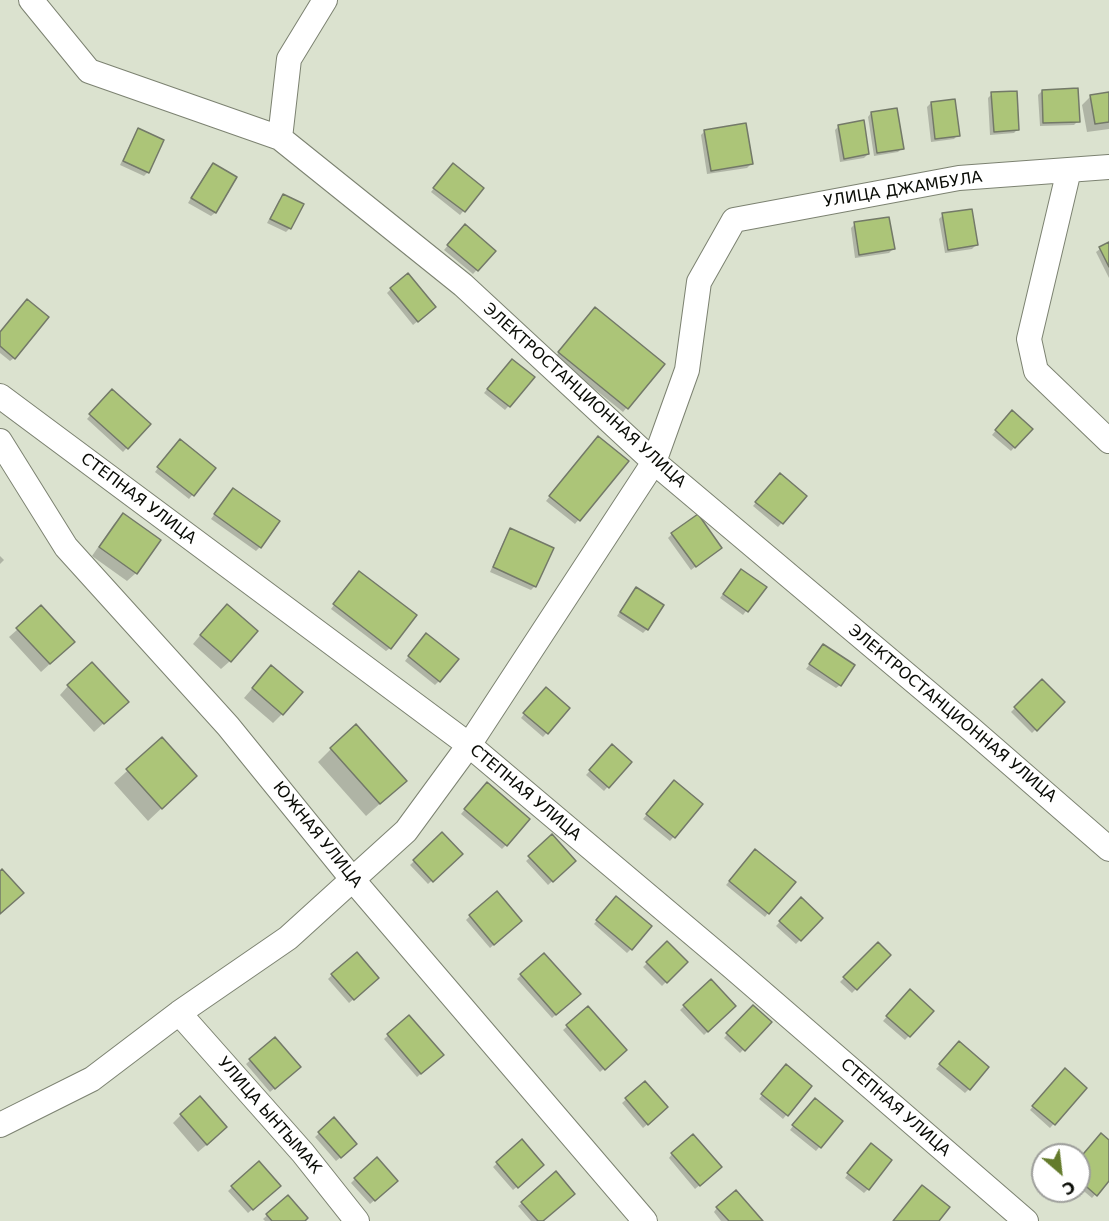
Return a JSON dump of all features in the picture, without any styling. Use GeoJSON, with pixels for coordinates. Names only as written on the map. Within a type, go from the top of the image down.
{"type":"FeatureCollection","features":[{"type":"Feature","properties":{"kind":"street","name":"ЭЛЕКТРОСТАНЦИОННАЯ УЛИЦА"},"geometry":{"type":"LineString","coordinates":[[31,0],[89,71],[280,138],[463,285],[654,462],[1109,849]]}},
{"type":"Feature","properties":{"kind":"street"},"geometry":{"type":"LineString","coordinates":[[280,138],[289,59],[325,0]]}},
{"type":"Feature","properties":{"kind":"street","name":"УЛИЦА ДЖАМБУЛА"},"geometry":{"type":"LineString","coordinates":[[654,462],[687,370],[699,282],[734,220],[959,178],[1109,167]]}},
{"type":"Feature","properties":{"kind":"street"},"geometry":{"type":"LineString","coordinates":[[1069,170],[1029,339],[1036,371],[1109,441]]}},
{"type":"Feature","properties":{"kind":"street","name":"СТЕПНАЯ УЛИЦА"},"geometry":{"type":"LineString","coordinates":[[0,396],[469,745],[740,973],[1026,1221]]}},
{"type":"Feature","properties":{"kind":"street","name":"ЮЖНАЯ УЛИЦА"},"geometry":{"type":"LineString","coordinates":[[0,441],[66,547],[228,726],[353,880],[645,1221]]}},
{"type":"Feature","properties":{"kind":"street"},"geometry":{"type":"LineString","coordinates":[[0,1125],[92,1079],[179,1013],[288,938],[405,831],[469,745],[654,462]]}},
{"type":"Feature","properties":{"kind":"street","name":"УЛИЦА ЫНТЫМАК"},"geometry":{"type":"LineString","coordinates":[[179,1013],[303,1153],[357,1221]]}},
{"type":"Feature","properties":{"kind":"building"},"geometry":{"type":"Polygon","coordinates":[[[1078,88],[1080,122],[1043,123],[1042,90],[1078,88]]]}},
{"type":"Feature","properties":{"kind":"building"},"geometry":{"type":"Polygon","coordinates":[[[1017,91],[1019,130],[994,132],[991,92],[1017,91]]]}},
{"type":"Feature","properties":{"kind":"building"},"geometry":{"type":"Polygon","coordinates":[[[1109,92],[1109,122],[1095,124],[1090,95],[1109,92]]]}},
{"type":"Feature","properties":{"kind":"building"},"geometry":{"type":"Polygon","coordinates":[[[955,99],[960,136],[935,139],[931,102],[955,99]]]}},
{"type":"Feature","properties":{"kind":"building"},"geometry":{"type":"Polygon","coordinates":[[[897,108],[904,149],[877,153],[871,112],[897,108]]]}},
{"type":"Feature","properties":{"kind":"building"},"geometry":{"type":"Polygon","coordinates":[[[864,120],[869,154],[844,159],[838,125],[864,120]]]}},
{"type":"Feature","properties":{"kind":"building"},"geometry":{"type":"Polygon","coordinates":[[[746,123],[753,164],[711,171],[704,130],[746,123]]]}},
{"type":"Feature","properties":{"kind":"building"},"geometry":{"type":"Polygon","coordinates":[[[138,128],[164,140],[149,173],[123,161],[138,128]]]}},
{"type":"Feature","properties":{"kind":"building"},"geometry":{"type":"Polygon","coordinates":[[[213,163],[237,177],[216,213],[191,198],[213,163]]]}},
{"type":"Feature","properties":{"kind":"building"},"geometry":{"type":"Polygon","coordinates":[[[453,163],[484,188],[465,212],[433,188],[453,163]]]}},
{"type":"Feature","properties":{"kind":"building"},"geometry":{"type":"Polygon","coordinates":[[[283,194],[304,204],[291,229],[270,219],[283,194]]]}},
{"type":"Feature","properties":{"kind":"building"},"geometry":{"type":"Polygon","coordinates":[[[972,209],[978,245],[948,250],[942,213],[972,209]]]}},
{"type":"Feature","properties":{"kind":"building"},"geometry":{"type":"Polygon","coordinates":[[[889,217],[895,249],[859,255],[854,222],[889,217]]]}},
{"type":"Feature","properties":{"kind":"building"},"geometry":{"type":"Polygon","coordinates":[[[465,224],[496,251],[478,271],[447,245],[465,224]]]}},
{"type":"Feature","properties":{"kind":"building"},"geometry":{"type":"Polygon","coordinates":[[[1109,242],[1109,267],[1099,247],[1109,242]]]}},
{"type":"Feature","properties":{"kind":"building"},"geometry":{"type":"Polygon","coordinates":[[[408,273],[436,307],[418,322],[390,288],[408,273]]]}},
{"type":"Feature","properties":{"kind":"building"},"geometry":{"type":"Polygon","coordinates":[[[27,299],[49,317],[15,359],[0,346],[0,332],[27,299]]]}},
{"type":"Feature","properties":{"kind":"building"},"geometry":{"type":"Polygon","coordinates":[[[595,307],[665,364],[628,409],[558,352],[595,307]]]}},
{"type":"Feature","properties":{"kind":"building"},"geometry":{"type":"Polygon","coordinates":[[[512,359],[535,377],[510,407],[487,389],[512,359]]]}},
{"type":"Feature","properties":{"kind":"building"},"geometry":{"type":"Polygon","coordinates":[[[112,389],[151,424],[128,449],[89,414],[112,389]]]}},
{"type":"Feature","properties":{"kind":"building"},"geometry":{"type":"Polygon","coordinates":[[[1012,410],[1033,429],[1015,448],[995,430],[1012,410]]]}},
{"type":"Feature","properties":{"kind":"building"},"geometry":{"type":"Polygon","coordinates":[[[598,436],[629,461],[580,521],[549,496],[598,436]]]}},
{"type":"Feature","properties":{"kind":"building"},"geometry":{"type":"Polygon","coordinates":[[[180,439],[216,468],[194,496],[157,467],[180,439]]]}},
{"type":"Feature","properties":{"kind":"building"},"geometry":{"type":"Polygon","coordinates":[[[780,473],[807,496],[783,524],[755,502],[780,473]]]}},
{"type":"Feature","properties":{"kind":"building"},"geometry":{"type":"Polygon","coordinates":[[[233,488],[280,521],[261,548],[214,514],[233,488]]]}},
{"type":"Feature","properties":{"kind":"building"},"geometry":{"type":"Polygon","coordinates":[[[123,513],[161,540],[137,574],[99,547],[123,513]]]}},
{"type":"Feature","properties":{"kind":"building"},"geometry":{"type":"Polygon","coordinates":[[[698,514],[722,548],[696,567],[671,533],[698,514]]]}},
{"type":"Feature","properties":{"kind":"building"},"geometry":{"type":"Polygon","coordinates":[[[510,528],[554,548],[536,587],[493,567],[510,528]]]}},
{"type":"Feature","properties":{"kind":"building"},"geometry":{"type":"Polygon","coordinates":[[[741,569],[767,587],[748,612],[723,594],[741,569]]]}},
{"type":"Feature","properties":{"kind":"building"},"geometry":{"type":"Polygon","coordinates":[[[359,571],[417,615],[391,649],[333,604],[359,571]]]}},
{"type":"Feature","properties":{"kind":"building"},"geometry":{"type":"Polygon","coordinates":[[[636,587],[664,605],[648,630],[620,612],[636,587]]]}},
{"type":"Feature","properties":{"kind":"building"},"geometry":{"type":"Polygon","coordinates":[[[227,604],[258,631],[231,662],[200,635],[227,604]]]}},
{"type":"Feature","properties":{"kind":"building"},"geometry":{"type":"Polygon","coordinates":[[[41,605],[75,642],[50,664],[16,628],[41,605]]]}},
{"type":"Feature","properties":{"kind":"building"},"geometry":{"type":"Polygon","coordinates":[[[426,633],[459,659],[440,682],[408,656],[426,633]]]}},
{"type":"Feature","properties":{"kind":"building"},"geometry":{"type":"Polygon","coordinates":[[[823,644],[855,665],[841,686],[809,664],[823,644]]]}},
{"type":"Feature","properties":{"kind":"building"},"geometry":{"type":"Polygon","coordinates":[[[92,662],[129,702],[104,724],[67,685],[92,662]]]}},
{"type":"Feature","properties":{"kind":"building"},"geometry":{"type":"Polygon","coordinates":[[[271,665],[303,692],[283,715],[252,688],[271,665]]]}},
{"type":"Feature","properties":{"kind":"building"},"geometry":{"type":"Polygon","coordinates":[[[1042,679],[1065,702],[1037,731],[1014,707],[1042,679]]]}},
{"type":"Feature","properties":{"kind":"building"},"geometry":{"type":"Polygon","coordinates":[[[546,687],[570,708],[548,734],[523,713],[546,687]]]}},
{"type":"Feature","properties":{"kind":"building"},"geometry":{"type":"Polygon","coordinates":[[[356,724],[407,781],[380,804],[330,748],[356,724]]]}},
{"type":"Feature","properties":{"kind":"building"},"geometry":{"type":"Polygon","coordinates":[[[162,737],[197,776],[162,809],[126,769],[162,737]]]}},
{"type":"Feature","properties":{"kind":"building"},"geometry":{"type":"Polygon","coordinates":[[[612,744],[632,762],[609,788],[589,770],[612,744]]]}},
{"type":"Feature","properties":{"kind":"building"},"geometry":{"type":"Polygon","coordinates":[[[674,780],[703,804],[675,838],[646,814],[674,780]]]}},
{"type":"Feature","properties":{"kind":"building"},"geometry":{"type":"Polygon","coordinates":[[[487,782],[530,819],[507,846],[464,809],[487,782]]]}},
{"type":"Feature","properties":{"kind":"building"},"geometry":{"type":"Polygon","coordinates":[[[442,832],[463,854],[433,882],[413,860],[442,832]]]}},
{"type":"Feature","properties":{"kind":"building"},"geometry":{"type":"Polygon","coordinates":[[[552,834],[576,861],[553,882],[528,856],[552,834]]]}},
{"type":"Feature","properties":{"kind":"building"},"geometry":{"type":"Polygon","coordinates":[[[755,849],[796,882],[769,914],[729,881],[755,849]]]}},
{"type":"Feature","properties":{"kind":"building"},"geometry":{"type":"Polygon","coordinates":[[[2,869],[24,893],[0,914],[0,871],[2,869]]]}},
{"type":"Feature","properties":{"kind":"building"},"geometry":{"type":"Polygon","coordinates":[[[497,891],[522,921],[494,945],[469,915],[497,891]]]}},
{"type":"Feature","properties":{"kind":"building"},"geometry":{"type":"Polygon","coordinates":[[[616,896],[652,926],[632,950],[596,920],[616,896]]]}},
{"type":"Feature","properties":{"kind":"building"},"geometry":{"type":"Polygon","coordinates":[[[801,897],[823,918],[801,941],[779,921],[801,897]]]}},
{"type":"Feature","properties":{"kind":"building"},"geometry":{"type":"Polygon","coordinates":[[[667,941],[688,962],[667,983],[646,962],[667,941]]]}},
{"type":"Feature","properties":{"kind":"building"},"geometry":{"type":"Polygon","coordinates":[[[878,942],[891,955],[857,990],[843,977],[878,942]]]}},
{"type":"Feature","properties":{"kind":"building"},"geometry":{"type":"Polygon","coordinates":[[[357,952],[379,978],[354,1000],[331,974],[357,952]]]}},
{"type":"Feature","properties":{"kind":"building"},"geometry":{"type":"Polygon","coordinates":[[[544,953],[581,994],[556,1015],[520,974],[544,953]]]}},
{"type":"Feature","properties":{"kind":"building"},"geometry":{"type":"Polygon","coordinates":[[[711,979],[736,1006],[708,1032],[683,1005],[711,979]]]}},
{"type":"Feature","properties":{"kind":"building"},"geometry":{"type":"Polygon","coordinates":[[[910,989],[934,1011],[910,1037],[886,1016],[910,989]]]}},
{"type":"Feature","properties":{"kind":"building"},"geometry":{"type":"Polygon","coordinates":[[[753,1005],[772,1022],[745,1051],[726,1033],[753,1005]]]}},
{"type":"Feature","properties":{"kind":"building"},"geometry":{"type":"Polygon","coordinates":[[[588,1006],[627,1050],[605,1070],[566,1025],[588,1006]]]}},
{"type":"Feature","properties":{"kind":"building"},"geometry":{"type":"Polygon","coordinates":[[[409,1015],[444,1055],[421,1074],[387,1034],[409,1015]]]}},
{"type":"Feature","properties":{"kind":"building"},"geometry":{"type":"Polygon","coordinates":[[[275,1037],[301,1067],[275,1089],[249,1059],[275,1037]]]}},
{"type":"Feature","properties":{"kind":"building"},"geometry":{"type":"Polygon","coordinates":[[[959,1041],[989,1067],[970,1090],[939,1064],[959,1041]]]}},
{"type":"Feature","properties":{"kind":"building"},"geometry":{"type":"Polygon","coordinates":[[[786,1064],[812,1086],[788,1116],[761,1094],[786,1064]]]}},
{"type":"Feature","properties":{"kind":"building"},"geometry":{"type":"Polygon","coordinates":[[[1065,1068],[1087,1088],[1055,1125],[1032,1106],[1065,1068]]]}},
{"type":"Feature","properties":{"kind":"building"},"geometry":{"type":"Polygon","coordinates":[[[645,1081],[668,1107],[648,1125],[625,1098],[645,1081]]]}},
{"type":"Feature","properties":{"kind":"building"},"geometry":{"type":"Polygon","coordinates":[[[200,1096],[227,1127],[207,1145],[180,1114],[200,1096]]]}},
{"type":"Feature","properties":{"kind":"building"},"geometry":{"type":"Polygon","coordinates":[[[815,1098],[843,1121],[821,1148],[792,1125],[815,1098]]]}},
{"type":"Feature","properties":{"kind":"building"},"geometry":{"type":"Polygon","coordinates":[[[334,1117],[357,1144],[341,1158],[318,1132],[334,1117]]]}},
{"type":"Feature","properties":{"kind":"building"},"geometry":{"type":"Polygon","coordinates":[[[1101,1133],[1109,1140],[1109,1181],[1097,1196],[1091,1191],[1091,1145],[1101,1133]]]}},
{"type":"Feature","properties":{"kind":"building"},"geometry":{"type":"Polygon","coordinates":[[[693,1134],[722,1167],[700,1186],[671,1153],[693,1134]]]}},
{"type":"Feature","properties":{"kind":"building"},"geometry":{"type":"Polygon","coordinates":[[[522,1139],[544,1165],[518,1188],[496,1162],[522,1139]]]}},
{"type":"Feature","properties":{"kind":"building"},"geometry":{"type":"Polygon","coordinates":[[[871,1143],[892,1160],[869,1190],[847,1173],[871,1143]]]}},
{"type":"Feature","properties":{"kind":"building"},"geometry":{"type":"Polygon","coordinates":[[[377,1157],[398,1181],[375,1201],[354,1178],[377,1157]]]}},
{"type":"Feature","properties":{"kind":"building"},"geometry":{"type":"Polygon","coordinates":[[[259,1161],[281,1186],[253,1210],[231,1186],[259,1161]]]}},
{"type":"Feature","properties":{"kind":"building"},"geometry":{"type":"Polygon","coordinates":[[[556,1171],[575,1194],[543,1221],[538,1221],[521,1202],[556,1171]]]}},
{"type":"Feature","properties":{"kind":"building"},"geometry":{"type":"Polygon","coordinates":[[[922,1185],[950,1207],[939,1221],[893,1221],[922,1185]]]}},
{"type":"Feature","properties":{"kind":"building"},"geometry":{"type":"Polygon","coordinates":[[[736,1190],[763,1221],[729,1221],[716,1207],[736,1190]]]}},
{"type":"Feature","properties":{"kind":"building"},"geometry":{"type":"Polygon","coordinates":[[[288,1195],[308,1218],[305,1221],[272,1221],[266,1214],[288,1195]]]}}]}
